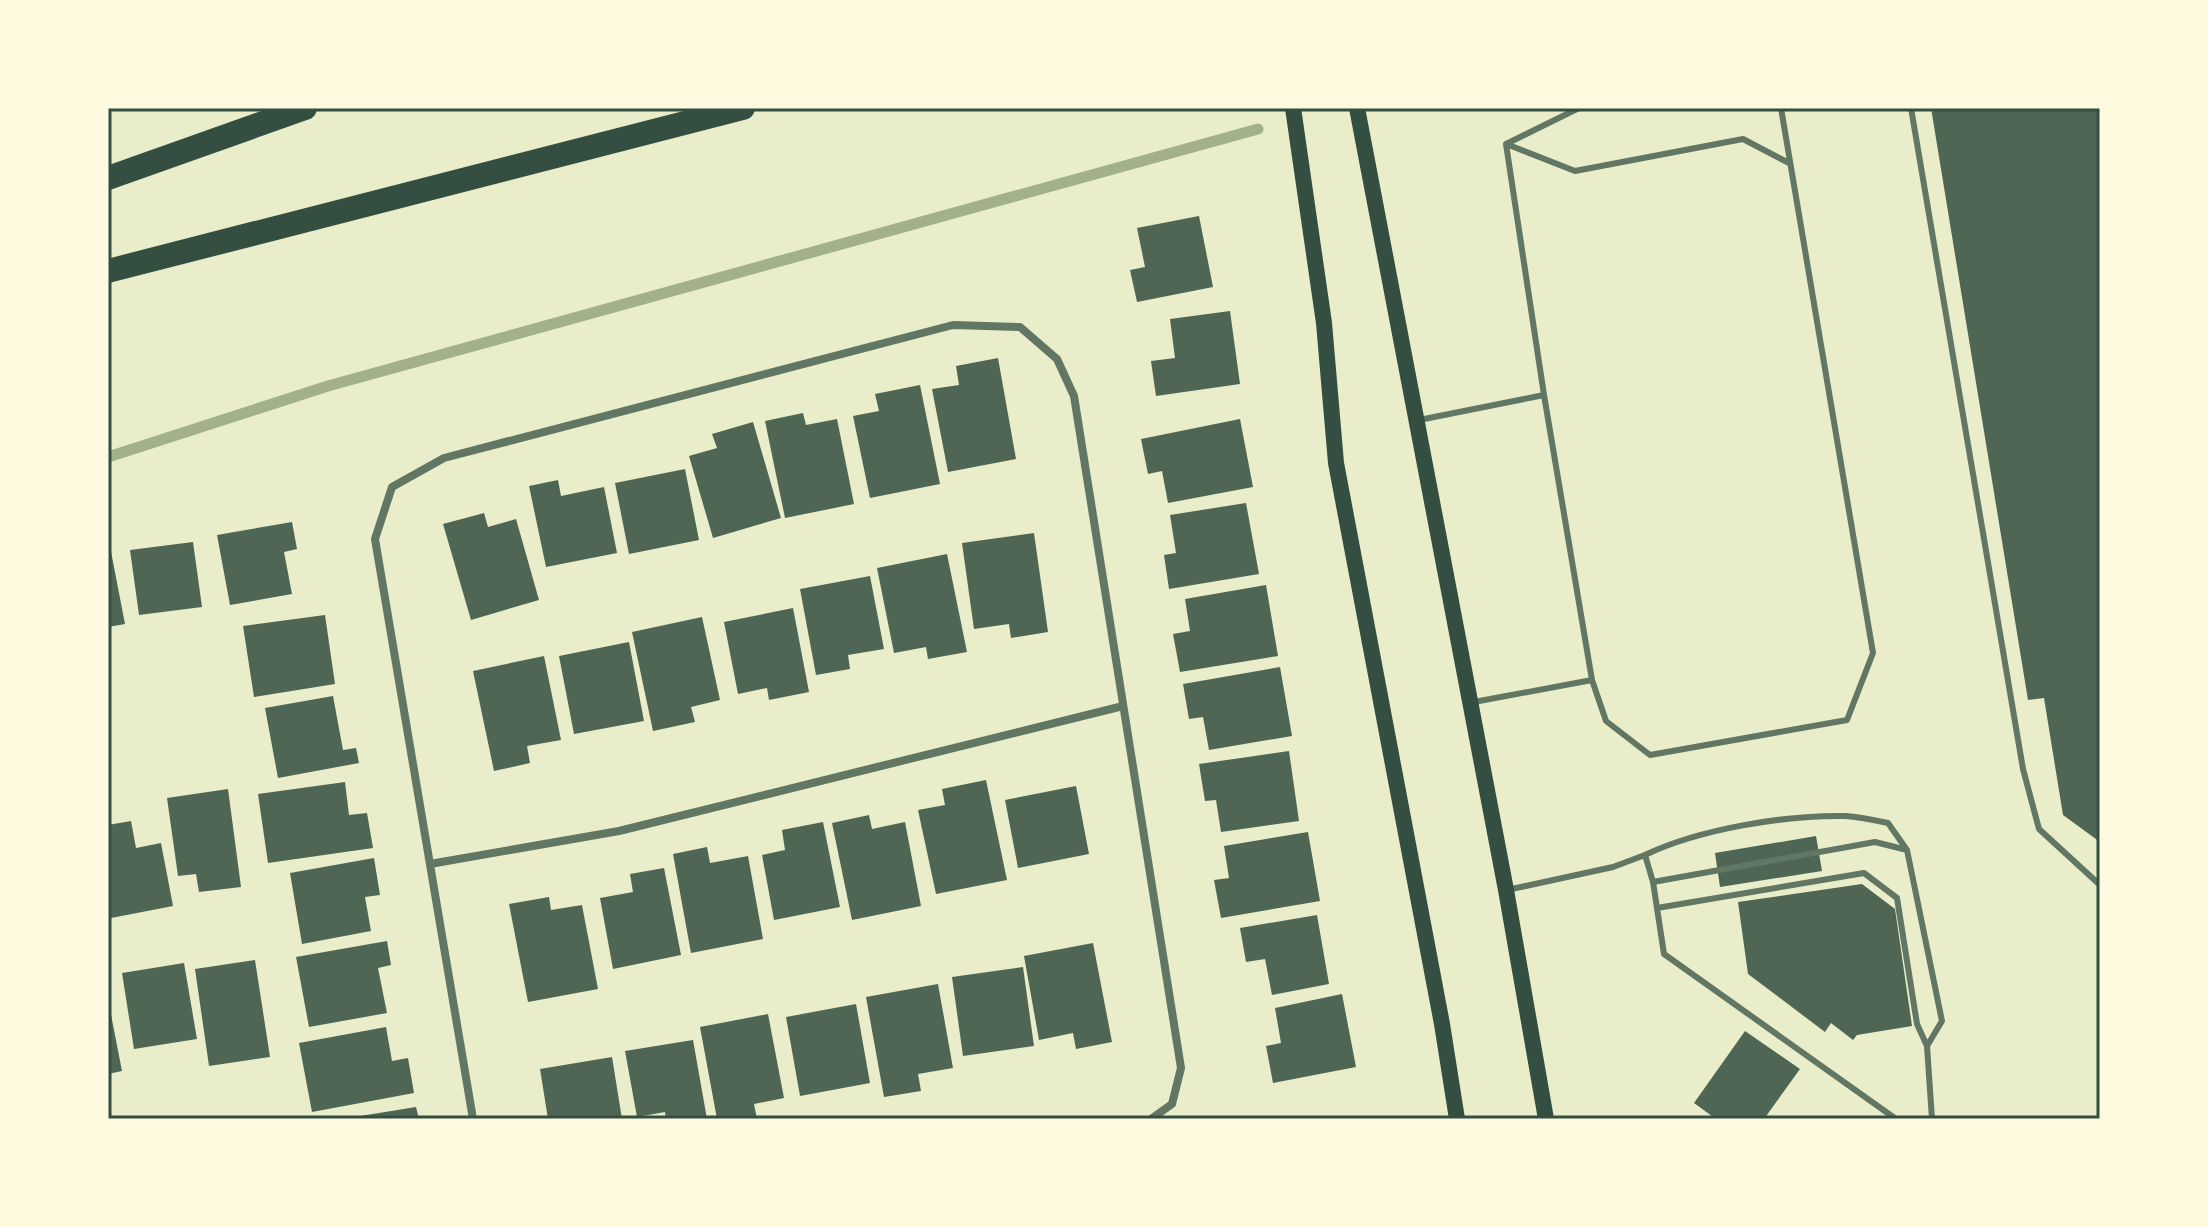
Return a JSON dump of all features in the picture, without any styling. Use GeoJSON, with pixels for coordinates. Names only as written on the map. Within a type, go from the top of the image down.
{"type":"FeatureCollection","features":[{"type":"Feature","properties":{"kind":"highway"},"geometry":{"type":"LineString","coordinates":[[108,178],[305,108]]}},
{"type":"Feature","properties":{"kind":"highway"},"geometry":{"type":"LineString","coordinates":[[108,271],[743,108]]}},
{"type":"Feature","properties":{"kind":"main road"},"geometry":{"type":"LineString","coordinates":[[1293,108],[1324,323],[1336,463],[1457,1119]]}},
{"type":"Feature","properties":{"kind":"main road"},"geometry":{"type":"LineString","coordinates":[[1357,108],[1506,890],[1546,1119]]}},
{"type":"Feature","properties":{"kind":"street"},"geometry":{"type":"LineString","coordinates":[[473,1119],[375,539],[392,487],[444,458],[953,325],[1020,327],[1057,359],[1074,396],[1181,1068],[1172,1104],[1151,1119]]}},
{"type":"Feature","properties":{"kind":"street"},"geometry":{"type":"LineString","coordinates":[[430,864],[619,831],[1123,706]]}},
{"type":"Feature","properties":{"kind":"lane"},"geometry":{"type":"LineString","coordinates":[[1506,144],[1579,108]]}},
{"type":"Feature","properties":{"kind":"lane"},"geometry":{"type":"LineString","coordinates":[[1506,144],[1592,680],[1606,721],[1650,755],[1847,720],[1873,653],[1781,108]]}},
{"type":"Feature","properties":{"kind":"lane"},"geometry":{"type":"LineString","coordinates":[[1911,108],[2023,769],[2039,829],[2100,885]]}},
{"type":"Feature","properties":{"kind":"lane"},"geometry":{"type":"LineString","coordinates":[[1506,144],[1575,171],[1743,139],[1789,163]]}},
{"type":"Feature","properties":{"kind":"lane"},"geometry":{"type":"LineString","coordinates":[[1416,420],[1544,395]]}},
{"type":"Feature","properties":{"kind":"lane"},"geometry":{"type":"LineString","coordinates":[[1470,703],[1592,680]]}},
{"type":"Feature","properties":{"kind":"lane"},"geometry":{"type":"LineString","coordinates":[[1506,890],[1613,867],[1672,843],[1705,834],[1774,822],[1846,816],[1888,823],[1907,850],[1942,1021],[1927,1046]]}},
{"type":"Feature","properties":{"kind":"lane"},"geometry":{"type":"LineString","coordinates":[[1653,882],[1875,842],[1907,850]]}},
{"type":"Feature","properties":{"kind":"lane"},"geometry":{"type":"LineString","coordinates":[[1645,855],[1653,882],[1664,954],[1896,1119]]}},
{"type":"Feature","properties":{"kind":"lane"},"geometry":{"type":"LineString","coordinates":[[1657,908],[1864,873],[1897,898],[1917,1024],[1927,1046],[1932,1119]]}},
{"type":"Feature","properties":{"kind":"building"},"geometry":{"type":"Polygon","coordinates":[[[1931,108],[2100,108],[2100,842],[2063,815],[2044,698],[2028,700],[1931,108]]]}},
{"type":"Feature","properties":{"kind":"building"},"geometry":{"type":"Polygon","coordinates":[[[1199,216],[1213,287],[1137,302],[1130,270],[1145,267],[1137,228],[1199,216]]]}},
{"type":"Feature","properties":{"kind":"building"},"geometry":{"type":"Polygon","coordinates":[[[1230,311],[1240,384],[1156,396],[1151,361],[1175,358],[1170,319],[1230,311]]]}},
{"type":"Feature","properties":{"kind":"building"},"geometry":{"type":"Polygon","coordinates":[[[998,358],[1016,459],[948,472],[932,389],[959,385],[956,366],[998,358]]]}},
{"type":"Feature","properties":{"kind":"building"},"geometry":{"type":"Polygon","coordinates":[[[920,385],[940,484],[870,498],[853,416],[879,411],[875,394],[920,385]]]}},
{"type":"Feature","properties":{"kind":"building"},"geometry":{"type":"Polygon","coordinates":[[[803,413],[806,425],[837,419],[854,504],[785,518],[765,421],[803,413]]]}},
{"type":"Feature","properties":{"kind":"building"},"geometry":{"type":"Polygon","coordinates":[[[1240,419],[1253,487],[1168,503],[1162,471],[1148,474],[1141,439],[1240,419]]]}},
{"type":"Feature","properties":{"kind":"building"},"geometry":{"type":"Polygon","coordinates":[[[753,422],[781,518],[713,538],[689,456],[717,448],[712,434],[753,422]]]}},
{"type":"Feature","properties":{"kind":"building"},"geometry":{"type":"Polygon","coordinates":[[[685,469],[699,540],[629,554],[615,483],[685,469]]]}},
{"type":"Feature","properties":{"kind":"building"},"geometry":{"type":"Polygon","coordinates":[[[558,480],[561,496],[604,487],[617,553],[546,567],[529,486],[558,480]]]}},
{"type":"Feature","properties":{"kind":"building"},"geometry":{"type":"Polygon","coordinates":[[[1246,503],[1259,574],[1169,589],[1164,555],[1176,553],[1170,515],[1246,503]]]}},
{"type":"Feature","properties":{"kind":"building"},"geometry":{"type":"Polygon","coordinates":[[[484,513],[488,527],[516,519],[539,600],[471,620],[443,524],[484,513]]]}},
{"type":"Feature","properties":{"kind":"building"},"geometry":{"type":"Polygon","coordinates":[[[292,522],[297,549],[284,552],[292,594],[230,605],[217,535],[292,522]]]}},
{"type":"Feature","properties":{"kind":"building"},"geometry":{"type":"Polygon","coordinates":[[[1034,533],[1048,632],[1011,638],[1009,624],[974,629],[962,543],[1034,533]]]}},
{"type":"Feature","properties":{"kind":"building"},"geometry":{"type":"Polygon","coordinates":[[[108,536],[125,624],[108,627],[108,536]]]}},
{"type":"Feature","properties":{"kind":"building"},"geometry":{"type":"Polygon","coordinates":[[[193,542],[202,607],[139,615],[130,550],[193,542]]]}},
{"type":"Feature","properties":{"kind":"building"},"geometry":{"type":"Polygon","coordinates":[[[947,554],[967,652],[928,659],[926,647],[894,653],[877,568],[947,554]]]}},
{"type":"Feature","properties":{"kind":"building"},"geometry":{"type":"Polygon","coordinates":[[[870,576],[884,649],[848,655],[850,669],[816,675],[800,589],[870,576]]]}},
{"type":"Feature","properties":{"kind":"building"},"geometry":{"type":"Polygon","coordinates":[[[1266,585],[1278,656],[1180,672],[1173,634],[1190,631],[1185,599],[1266,585]]]}},
{"type":"Feature","properties":{"kind":"building"},"geometry":{"type":"Polygon","coordinates":[[[793,608],[809,692],[769,700],[767,688],[738,694],[724,622],[793,608]]]}},
{"type":"Feature","properties":{"kind":"building"},"geometry":{"type":"Polygon","coordinates":[[[325,615],[335,684],[254,697],[243,626],[325,615]]]}},
{"type":"Feature","properties":{"kind":"building"},"geometry":{"type":"Polygon","coordinates":[[[702,617],[720,700],[691,707],[695,722],[653,731],[632,632],[702,617]]]}},
{"type":"Feature","properties":{"kind":"building"},"geometry":{"type":"Polygon","coordinates":[[[629,642],[644,721],[574,734],[559,656],[629,642]]]}},
{"type":"Feature","properties":{"kind":"building"},"geometry":{"type":"Polygon","coordinates":[[[544,656],[561,740],[527,746],[530,763],[494,771],[473,671],[544,656]]]}},
{"type":"Feature","properties":{"kind":"building"},"geometry":{"type":"Polygon","coordinates":[[[1280,667],[1292,736],[1209,750],[1203,717],[1189,719],[1183,684],[1280,667]]]}},
{"type":"Feature","properties":{"kind":"building"},"geometry":{"type":"Polygon","coordinates":[[[333,696],[343,750],[356,748],[359,763],[278,778],[265,708],[333,696]]]}},
{"type":"Feature","properties":{"kind":"building"},"geometry":{"type":"Polygon","coordinates":[[[1289,751],[1299,821],[1221,832],[1216,800],[1205,801],[1199,764],[1289,751]]]}},
{"type":"Feature","properties":{"kind":"building"},"geometry":{"type":"Polygon","coordinates":[[[986,780],[1007,880],[936,894],[918,810],[945,805],[942,789],[986,780]]]}},
{"type":"Feature","properties":{"kind":"building"},"geometry":{"type":"Polygon","coordinates":[[[345,782],[349,815],[367,813],[373,848],[268,863],[258,794],[345,782]]]}},
{"type":"Feature","properties":{"kind":"building"},"geometry":{"type":"Polygon","coordinates":[[[1076,786],[1089,854],[1018,868],[1005,800],[1076,786]]]}},
{"type":"Feature","properties":{"kind":"building"},"geometry":{"type":"Polygon","coordinates":[[[228,789],[241,887],[199,892],[196,874],[178,876],[167,798],[228,789]]]}},
{"type":"Feature","properties":{"kind":"building"},"geometry":{"type":"Polygon","coordinates":[[[869,815],[872,829],[905,822],[921,906],[852,920],[832,823],[869,815]]]}},
{"type":"Feature","properties":{"kind":"building"},"geometry":{"type":"Polygon","coordinates":[[[131,821],[136,848],[161,843],[173,906],[111,918],[108,901],[108,825],[131,821]]]}},
{"type":"Feature","properties":{"kind":"building"},"geometry":{"type":"Polygon","coordinates":[[[823,822],[840,907],[774,920],[762,855],[785,850],[782,830],[823,822]]]}},
{"type":"Feature","properties":{"kind":"building"},"geometry":{"type":"Polygon","coordinates":[[[1308,832],[1320,901],[1221,918],[1214,880],[1229,878],[1224,846],[1308,832]]]}},
{"type":"Feature","properties":{"kind":"building"},"geometry":{"type":"Polygon","coordinates":[[[1816,836],[1822,871],[1720,887],[1715,853],[1816,836]]]}},
{"type":"Feature","properties":{"kind":"building"},"geometry":{"type":"Polygon","coordinates":[[[707,847],[710,863],[748,856],[763,939],[691,953],[673,854],[707,847]]]}},
{"type":"Feature","properties":{"kind":"building"},"geometry":{"type":"Polygon","coordinates":[[[374,858],[380,895],[365,897],[371,931],[302,944],[290,873],[374,858]]]}},
{"type":"Feature","properties":{"kind":"building"},"geometry":{"type":"Polygon","coordinates":[[[664,868],[681,955],[613,969],[600,898],[633,892],[630,874],[664,868]]]}},
{"type":"Feature","properties":{"kind":"building"},"geometry":{"type":"Polygon","coordinates":[[[1862,884],[1895,909],[1912,1026],[1857,1035],[1853,1040],[1831,1023],[1825,1032],[1748,974],[1738,902],[1862,884]]]}},
{"type":"Feature","properties":{"kind":"building"},"geometry":{"type":"Polygon","coordinates":[[[549,897],[551,910],[582,905],[598,989],[528,1002],[509,904],[549,897]]]}},
{"type":"Feature","properties":{"kind":"building"},"geometry":{"type":"Polygon","coordinates":[[[1317,915],[1329,984],[1272,995],[1265,959],[1246,962],[1240,928],[1317,915]]]}},
{"type":"Feature","properties":{"kind":"building"},"geometry":{"type":"Polygon","coordinates":[[[387,941],[391,965],[378,968],[387,1013],[309,1027],[296,957],[387,941]]]}},
{"type":"Feature","properties":{"kind":"building"},"geometry":{"type":"Polygon","coordinates":[[[1093,943],[1112,1042],[1076,1049],[1073,1033],[1039,1040],[1024,956],[1093,943]]]}},
{"type":"Feature","properties":{"kind":"building"},"geometry":{"type":"Polygon","coordinates":[[[255,960],[270,1057],[209,1066],[195,969],[255,960]]]}},
{"type":"Feature","properties":{"kind":"building"},"geometry":{"type":"Polygon","coordinates":[[[184,963],[197,1039],[134,1049],[122,973],[184,963]]]}},
{"type":"Feature","properties":{"kind":"building"},"geometry":{"type":"Polygon","coordinates":[[[1023,967],[1034,1046],[963,1056],[952,977],[1023,967]]]}},
{"type":"Feature","properties":{"kind":"building"},"geometry":{"type":"Polygon","coordinates":[[[938,984],[953,1068],[918,1074],[921,1091],[884,1097],[866,997],[938,984]]]}},
{"type":"Feature","properties":{"kind":"building"},"geometry":{"type":"Polygon","coordinates":[[[1342,994],[1356,1067],[1273,1083],[1266,1046],[1281,1043],[1275,1008],[1342,994]]]}},
{"type":"Feature","properties":{"kind":"building"},"geometry":{"type":"Polygon","coordinates":[[[108,999],[122,1071],[108,1074],[108,999]]]}},
{"type":"Feature","properties":{"kind":"building"},"geometry":{"type":"Polygon","coordinates":[[[856,1004],[870,1083],[800,1096],[786,1017],[856,1004]]]}},
{"type":"Feature","properties":{"kind":"building"},"geometry":{"type":"Polygon","coordinates":[[[768,1014],[784,1098],[754,1104],[757,1119],[717,1119],[700,1027],[768,1014]]]}},
{"type":"Feature","properties":{"kind":"building"},"geometry":{"type":"Polygon","coordinates":[[[386,1027],[392,1061],[408,1058],[414,1093],[312,1112],[299,1043],[386,1027]]]}},
{"type":"Feature","properties":{"kind":"building"},"geometry":{"type":"Polygon","coordinates":[[[1745,1031],[1800,1069],[1764,1119],[1716,1119],[1694,1103],[1745,1031]]]}},
{"type":"Feature","properties":{"kind":"building"},"geometry":{"type":"Polygon","coordinates":[[[693,1040],[707,1119],[666,1119],[665,1112],[637,1117],[625,1051],[693,1040]]]}},
{"type":"Feature","properties":{"kind":"building"},"geometry":{"type":"Polygon","coordinates":[[[612,1057],[622,1119],[548,1119],[540,1069],[612,1057]]]}},
{"type":"Feature","properties":{"kind":"building"},"geometry":{"type":"Polygon","coordinates":[[[416,1107],[419,1119],[354,1119],[354,1117],[416,1107]]]}},
{"type":"Feature","properties":{"kind":"waterway"},"geometry":{"type":"LineString","coordinates":[[108,457],[328,386],[1258,129]]}}]}
